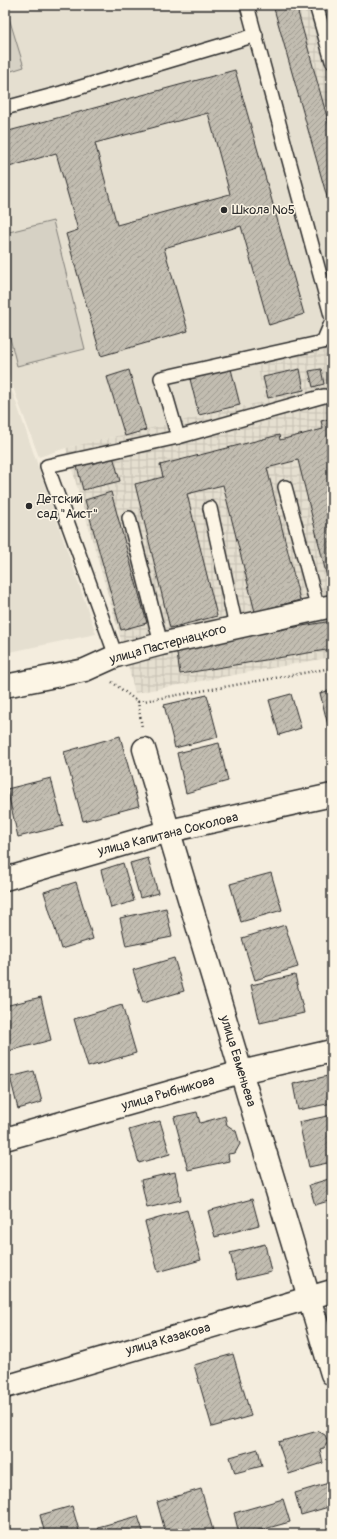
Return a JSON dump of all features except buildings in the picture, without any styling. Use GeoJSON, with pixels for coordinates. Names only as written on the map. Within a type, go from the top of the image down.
{"type":"FeatureCollection","features":[{"type":"Feature","properties":{"kind":"street","name":"улица Пастернацкого"},"geometry":{"type":"LineString","coordinates":[[5,686],[85,670],[116,656],[161,644],[325,608]]}},
{"type":"Feature","properties":{"kind":"street","name":"улица Евменьева"},"geometry":{"type":"LineString","coordinates":[[144,749],[332,1374]]}},
{"type":"Feature","properties":{"kind":"street","name":"улица Капитана Соколова"},"geometry":{"type":"LineString","coordinates":[[5,879],[169,831],[332,795]]}},
{"type":"Feature","properties":{"kind":"street","name":"улица Рыбникова"},"geometry":{"type":"LineString","coordinates":[[5,1139],[241,1072],[332,1051]]}},
{"type":"Feature","properties":{"kind":"street","name":"улица Казакова"},"geometry":{"type":"LineString","coordinates":[[5,1387],[309,1297],[332,1292]]}},
{"type":"Feature","properties":{"kind":"lane"},"geometry":{"type":"LineString","coordinates":[[178,437],[161,378],[323,342],[332,320],[247,5]]}},
{"type":"Feature","properties":{"kind":"lane"},"geometry":{"type":"LineString","coordinates":[[316,5],[332,61]]}},
{"type":"Feature","properties":{"kind":"lane"},"geometry":{"type":"LineString","coordinates":[[5,108],[61,93],[256,35]]}},
{"type":"Feature","properties":{"kind":"lane"},"geometry":{"type":"LineString","coordinates":[[116,656],[47,466],[178,437],[324,396]]}},
{"type":"Feature","properties":{"kind":"lane"},"geometry":{"type":"LineString","coordinates":[[286,487],[325,608]]}},
{"type":"Feature","properties":{"kind":"lane"},"geometry":{"type":"LineString","coordinates":[[210,508],[236,627]]}},
{"type":"Feature","properties":{"kind":"lane"},"geometry":{"type":"LineString","coordinates":[[129,518],[161,644]]}},
{"type":"Feature","properties":{"kind":"path"},"geometry":{"type":"LineString","coordinates":[[138,702],[332,668]]}},
{"type":"Feature","properties":{"kind":"path"},"geometry":{"type":"LineString","coordinates":[[85,670],[114,682],[138,702],[144,749]]}},
{"type":"Feature","properties":{"kind":"shaded area"},"geometry":{"type":"Polygon","coordinates":[[[5,5],[287,5],[332,176],[332,347],[258,366],[266,401],[66,448],[39,457],[5,366],[5,5]]]}},
{"type":"Feature","properties":{"kind":"shaded area"},"geometry":{"type":"Polygon","coordinates":[[[5,5],[24,67],[5,73],[5,5]]]}},
{"type":"Feature","properties":{"kind":"shaded area"},"geometry":{"type":"Polygon","coordinates":[[[287,5],[332,5],[332,176],[287,5]]]}},
{"type":"Feature","properties":{"kind":"shaded area"},"geometry":{"type":"Polygon","coordinates":[[[53,221],[85,349],[17,366],[5,318],[5,233],[53,221]]]}},
{"type":"Feature","properties":{"kind":"shaded area"},"geometry":{"type":"Polygon","coordinates":[[[332,347],[332,657],[135,693],[66,448],[265,401],[257,366],[332,347]]]}},
{"type":"Feature","properties":{"kind":"shaded area","name":"Детский сад \"Аист\""},"geometry":{"type":"Polygon","coordinates":[[[5,376],[8,379],[96,634],[5,653],[5,376]]]}},
{"type":"Feature","properties":{"kind":"place","name":"Школа №5"},"geometry":{"type":"Point","coordinates":[224,210]}},
{"type":"Feature","properties":{"kind":"place","name":"Детский сад \"Аист\""},"geometry":{"type":"Point","coordinates":[29,506]}}]}
